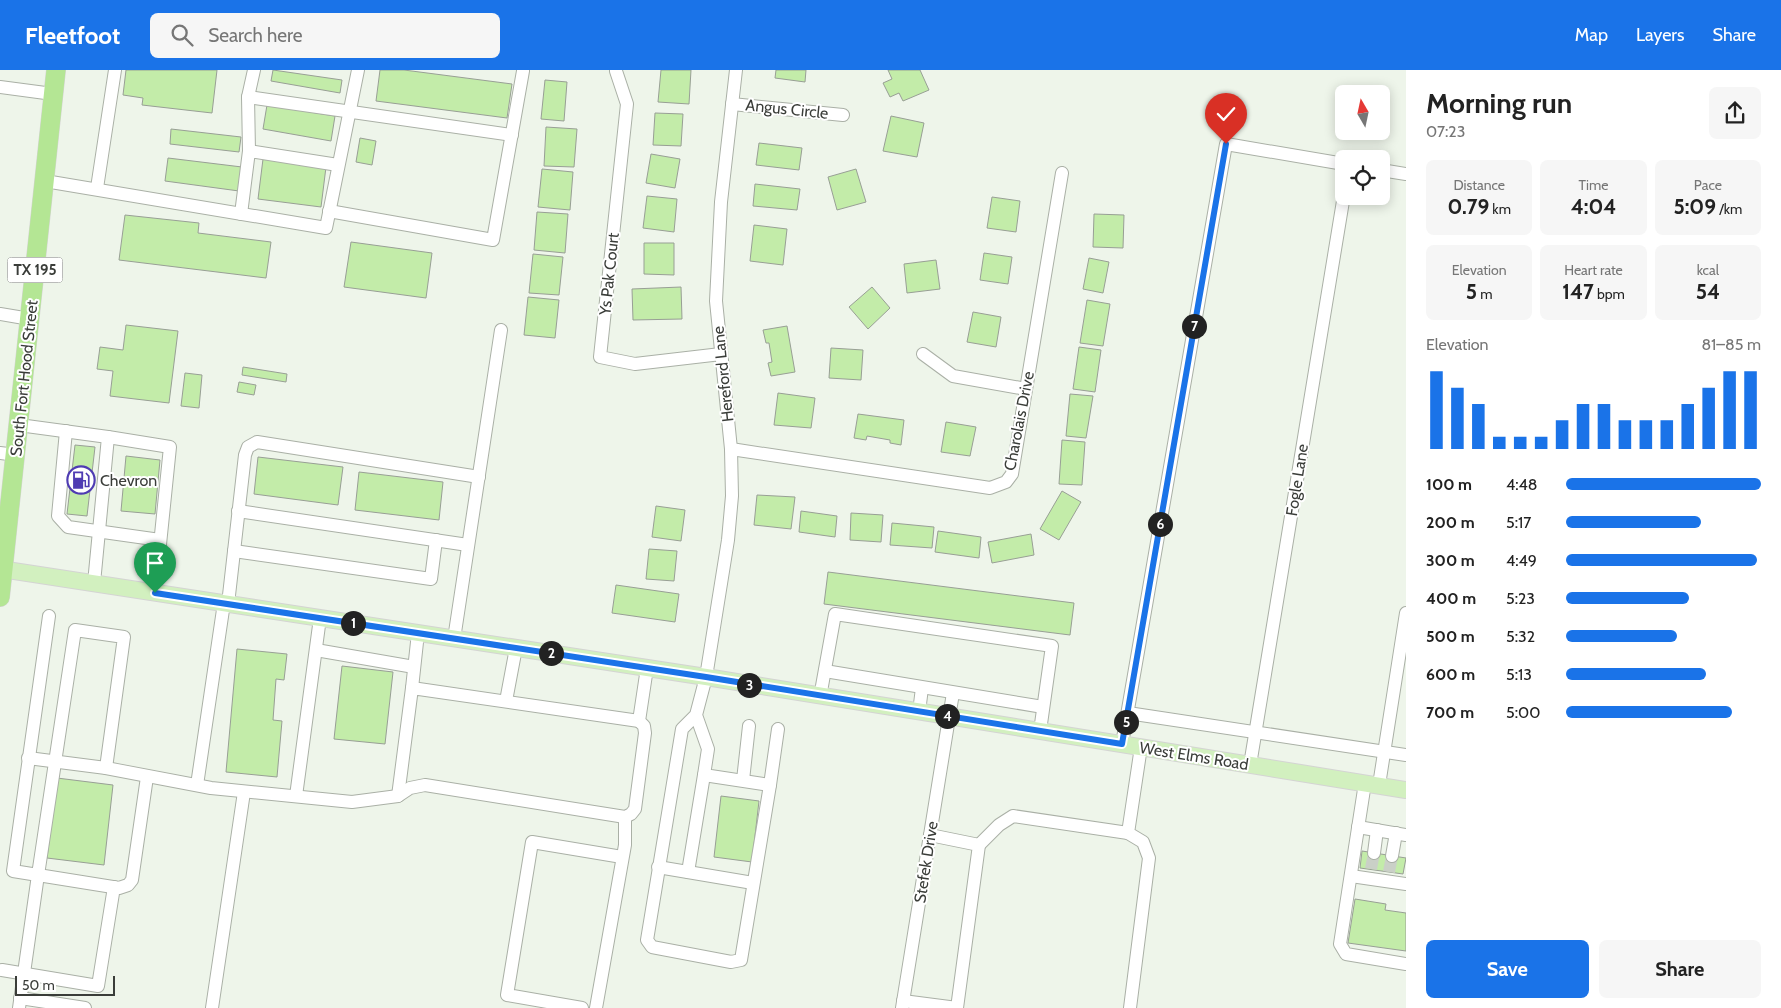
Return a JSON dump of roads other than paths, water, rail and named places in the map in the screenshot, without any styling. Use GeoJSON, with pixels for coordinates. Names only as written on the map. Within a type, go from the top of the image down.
{"type":"FeatureCollection","features":[{"type":"Feature","properties":{"kind":"highway","name":"South Fort Hood Street"},"geometry":{"type":"LineString","coordinates":[[0,597],[8,454],[19,425],[56,70]]}},
{"type":"Feature","properties":{"kind":"main road","name":"West Elms Road"},"geometry":{"type":"LineString","coordinates":[[2,569],[706,677],[1406,790]]}},
{"type":"Feature","properties":{"kind":"street"},"geometry":{"type":"LineString","coordinates":[[97,188],[115,70]]}},
{"type":"Feature","properties":{"kind":"street"},"geometry":{"type":"LineString","coordinates":[[241,214],[249,151],[248,97],[254,70]]}},
{"type":"Feature","properties":{"kind":"street"},"geometry":{"type":"LineString","coordinates":[[44,181],[97,188],[326,228],[358,70]]}},
{"type":"Feature","properties":{"kind":"street"},"geometry":{"type":"LineString","coordinates":[[329,211],[493,240],[512,135],[520,70]]}},
{"type":"Feature","properties":{"kind":"street","name":"Hereford Lane"},"geometry":{"type":"LineString","coordinates":[[696,715],[706,677],[728,540],[732,496],[731,449],[716,301],[721,202],[736,70]]}},
{"type":"Feature","properties":{"kind":"street","name":"Ys Pak Court"},"geometry":{"type":"LineString","coordinates":[[616,71],[627,104],[600,357],[635,364],[721,354]]}},
{"type":"Feature","properties":{"kind":"street"},"geometry":{"type":"LineString","coordinates":[[0,87],[53,94]]}},
{"type":"Feature","properties":{"kind":"street"},"geometry":{"type":"LineString","coordinates":[[248,97],[350,110],[512,135]]}},
{"type":"Feature","properties":{"kind":"street","name":"Angus Circle"},"geometry":{"type":"LineString","coordinates":[[732,104],[843,115]]}},
{"type":"Feature","properties":{"kind":"street"},"geometry":{"type":"LineString","coordinates":[[1122,744],[1226,144],[1335,162]]}},
{"type":"Feature","properties":{"kind":"street"},"geometry":{"type":"LineString","coordinates":[[249,151],[338,165]]}},
{"type":"Feature","properties":{"kind":"street"},"geometry":{"type":"LineString","coordinates":[[1390,171],[1406,174]]}},
{"type":"Feature","properties":{"kind":"street","name":"Charolais Drive"},"geometry":{"type":"LineString","coordinates":[[731,449],[990,488],[1006,482],[1012,474],[1062,173]]}},
{"type":"Feature","properties":{"kind":"street","name":"Fogle Lane"},"geometry":{"type":"LineString","coordinates":[[1250,765],[1342,205]]}},
{"type":"Feature","properties":{"kind":"street"},"geometry":{"type":"LineString","coordinates":[[0,314],[30,319]]}},
{"type":"Feature","properties":{"kind":"street"},"geometry":{"type":"LineString","coordinates":[[454,639],[501,330]]}},
{"type":"Feature","properties":{"kind":"street"},"geometry":{"type":"LineString","coordinates":[[922,354],[953,376],[1026,389]]}},
{"type":"Feature","properties":{"kind":"street"},"geometry":{"type":"LineString","coordinates":[[19,425],[170,447],[155,593]]}},
{"type":"Feature","properties":{"kind":"street"},"geometry":{"type":"LineString","coordinates":[[66,431],[58,516],[68,527],[160,540]]}},
{"type":"Feature","properties":{"kind":"street"},"geometry":{"type":"LineString","coordinates":[[94,583],[108,437]]}},
{"type":"Feature","properties":{"kind":"street"},"geometry":{"type":"LineString","coordinates":[[197,785],[234,551],[245,455],[248,447],[257,442],[479,477]]}},
{"type":"Feature","properties":{"kind":"street"},"geometry":{"type":"LineString","coordinates":[[238,511],[468,545]]}},
{"type":"Feature","properties":{"kind":"street"},"geometry":{"type":"LineString","coordinates":[[234,551],[431,579],[436,540]]}},
{"type":"Feature","properties":{"kind":"street"},"geometry":{"type":"LineString","coordinates":[[1406,613],[1384,751],[1358,827],[1340,944],[1346,954],[1406,964]]}},
{"type":"Feature","properties":{"kind":"street"},"geometry":{"type":"LineString","coordinates":[[820,696],[836,614],[1052,646],[1040,731]]}},
{"type":"Feature","properties":{"kind":"street"},"geometry":{"type":"LineString","coordinates":[[49,616],[13,871],[114,887],[128,885],[132,880],[147,777]]}},
{"type":"Feature","properties":{"kind":"street"},"geometry":{"type":"LineString","coordinates":[[296,796],[320,618]]}},
{"type":"Feature","properties":{"kind":"street"},"geometry":{"type":"LineString","coordinates":[[85,1008],[20,1003],[75,630],[124,637],[106,768]]}},
{"type":"Feature","properties":{"kind":"street"},"geometry":{"type":"LineString","coordinates":[[398,796],[418,633]]}},
{"type":"Feature","properties":{"kind":"street"},"geometry":{"type":"LineString","coordinates":[[506,701],[516,648]]}},
{"type":"Feature","properties":{"kind":"street"},"geometry":{"type":"LineString","coordinates":[[316,650],[414,667]]}},
{"type":"Feature","properties":{"kind":"street"},"geometry":{"type":"LineString","coordinates":[[638,721],[647,668]]}},
{"type":"Feature","properties":{"kind":"street"},"geometry":{"type":"LineString","coordinates":[[825,671],[1043,707]]}},
{"type":"Feature","properties":{"kind":"street"},"geometry":{"type":"LineString","coordinates":[[28,758],[106,768],[147,777],[244,792],[352,802],[398,796],[410,788],[425,785],[625,816],[631,814],[635,809],[645,733],[644,726],[638,721],[412,688]]}},
{"type":"Feature","properties":{"kind":"street"},"geometry":{"type":"LineString","coordinates":[[919,712],[922,688]]}},
{"type":"Feature","properties":{"kind":"street","name":"Stefek Drive"},"geometry":{"type":"LineString","coordinates":[[903,1004],[953,693]]}},
{"type":"Feature","properties":{"kind":"street"},"geometry":{"type":"LineString","coordinates":[[1128,713],[1406,754]]}},
{"type":"Feature","properties":{"kind":"street"},"geometry":{"type":"LineString","coordinates":[[688,872],[708,749],[696,715],[682,728],[647,940],[652,947],[731,962],[741,960],[778,729]]}},
{"type":"Feature","properties":{"kind":"street"},"geometry":{"type":"LineString","coordinates":[[743,780],[749,726]]}},
{"type":"Feature","properties":{"kind":"street"},"geometry":{"type":"LineString","coordinates":[[1128,834],[1141,747]]}},
{"type":"Feature","properties":{"kind":"street"},"geometry":{"type":"LineString","coordinates":[[704,775],[770,785]]}},
{"type":"Feature","properties":{"kind":"street"},"geometry":{"type":"LineString","coordinates":[[212,1008],[244,792]]}},
{"type":"Feature","properties":{"kind":"street"},"geometry":{"type":"LineString","coordinates":[[596,1008],[622,858],[625,816]]}},
{"type":"Feature","properties":{"kind":"street"},"geometry":{"type":"LineString","coordinates":[[903,1004],[957,1008],[979,845],[999,825],[1013,816],[1128,834],[1143,842],[1149,858],[1130,1008]]}},
{"type":"Feature","properties":{"kind":"street"},"geometry":{"type":"LineString","coordinates":[[1358,827],[1401,834],[1392,856]]}},
{"type":"Feature","properties":{"kind":"street"},"geometry":{"type":"LineString","coordinates":[[1374,853],[1377,830]]}},
{"type":"Feature","properties":{"kind":"street"},"geometry":{"type":"LineString","coordinates":[[930,835],[979,845]]}},
{"type":"Feature","properties":{"kind":"street"},"geometry":{"type":"LineString","coordinates":[[582,1008],[507,995],[532,842],[622,858]]}},
{"type":"Feature","properties":{"kind":"street"},"geometry":{"type":"LineString","coordinates":[[658,867],[753,883]]}},
{"type":"Feature","properties":{"kind":"street"},"geometry":{"type":"LineString","coordinates":[[1351,876],[1371,874],[1389,877],[1406,884]]}},
{"type":"Feature","properties":{"kind":"street"},"geometry":{"type":"LineString","coordinates":[[2,970],[98,986],[114,887]]}},
{"type":"Feature","properties":{"kind":"tunnel"},"geometry":{"type":"LineString","coordinates":[[1371,869],[1374,853]]}},
{"type":"Feature","properties":{"kind":"tunnel"},"geometry":{"type":"LineString","coordinates":[[1389,872],[1392,856]]}},
{"type":"Feature","properties":{"kind":"place","name":"Chevron"},"geometry":{"type":"Point","coordinates":[81,480]}}]}
